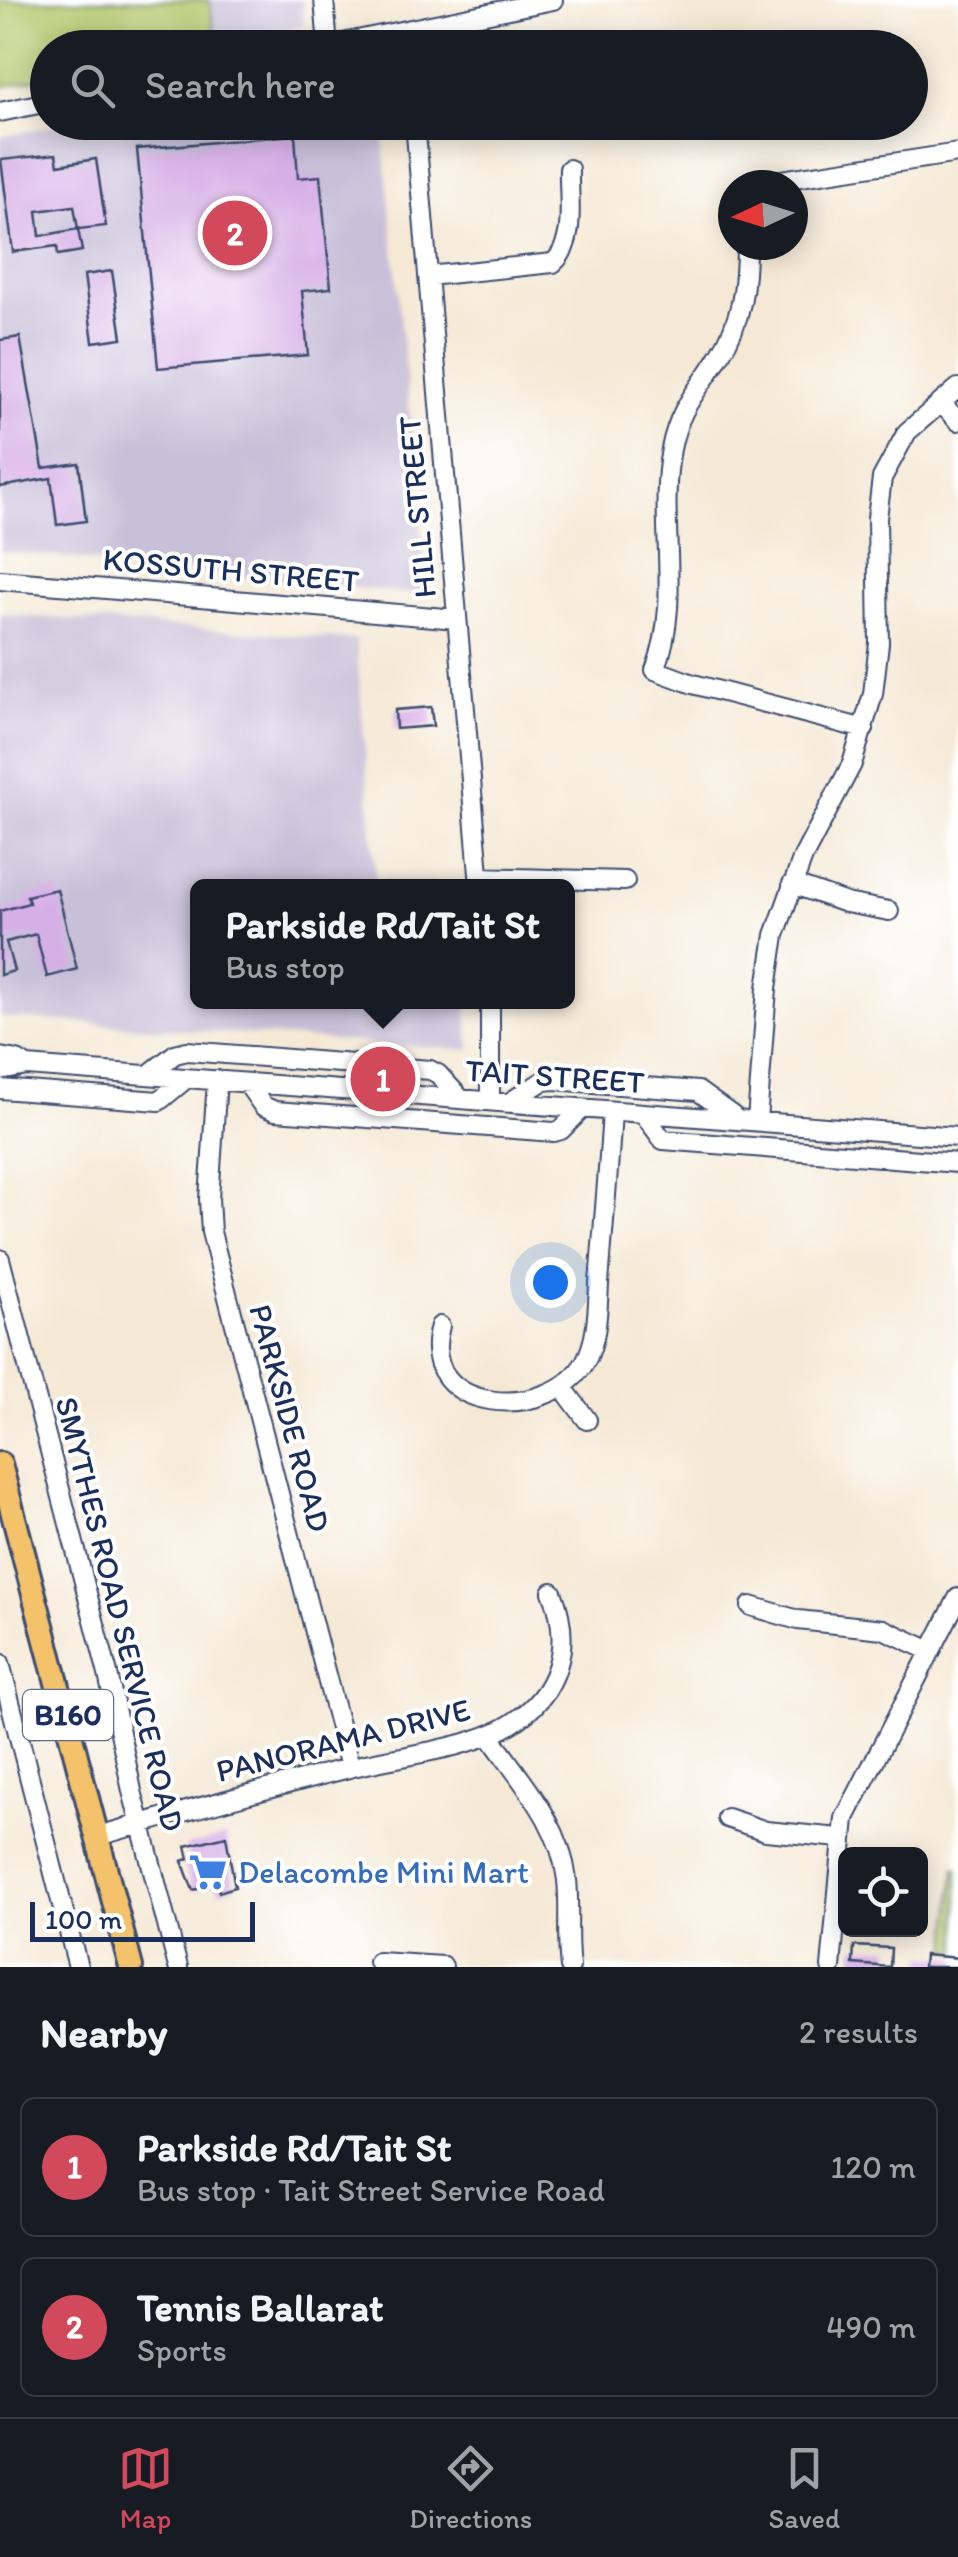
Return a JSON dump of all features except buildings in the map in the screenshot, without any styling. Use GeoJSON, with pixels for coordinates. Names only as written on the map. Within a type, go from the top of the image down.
{"type":"FeatureCollection","features":[{"type":"Feature","properties":{"kind":"main road","name":"B160"},"geometry":{"type":"LineString","coordinates":[[0,1464],[132,1967]]}},
{"type":"Feature","properties":{"kind":"street"},"geometry":{"type":"LineString","coordinates":[[323,30],[324,0]]}},
{"type":"Feature","properties":{"kind":"street"},"geometry":{"type":"LineString","coordinates":[[441,30],[553,0]]}},
{"type":"Feature","properties":{"kind":"street"},"geometry":{"type":"LineString","coordinates":[[0,112],[30,106]]}},
{"type":"Feature","properties":{"kind":"street","name":"HILL STREET"},"geometry":{"type":"LineString","coordinates":[[417,140],[480,879]]}},
{"type":"Feature","properties":{"kind":"street"},"geometry":{"type":"LineString","coordinates":[[808,176],[958,154]]}},
{"type":"Feature","properties":{"kind":"street"},"geometry":{"type":"LineString","coordinates":[[428,276],[554,263],[568,241],[568,169]]}},
{"type":"Feature","properties":{"kind":"street"},"geometry":{"type":"LineString","coordinates":[[745,260],[744,295],[736,324],[719,358],[686,402],[671,450],[666,634],[655,670],[864,730]]}},
{"type":"Feature","properties":{"kind":"street"},"geometry":{"type":"LineString","coordinates":[[491,1009],[500,1102],[541,1082],[554,1080],[698,1091],[748,1121],[775,935],[803,857],[848,772],[864,730],[878,657],[880,486],[900,442],[958,388]]}},
{"type":"Feature","properties":{"kind":"street"},"geometry":{"type":"LineString","coordinates":[[942,404],[958,421]]}},
{"type":"Feature","properties":{"kind":"street","name":"KOSSUTH STREET"},"geometry":{"type":"LineString","coordinates":[[0,580],[456,619]]}},
{"type":"Feature","properties":{"kind":"street"},"geometry":{"type":"LineString","coordinates":[[575,881],[625,881]]}},
{"type":"Feature","properties":{"kind":"street"},"geometry":{"type":"LineString","coordinates":[[792,884],[846,903],[888,911]]}},
{"type":"Feature","properties":{"kind":"street"},"geometry":{"type":"LineString","coordinates":[[148,1076],[178,1052],[206,1053],[430,1070],[460,1098]]}},
{"type":"Feature","properties":{"kind":"street","name":"TAIT STREET"},"geometry":{"type":"LineString","coordinates":[[0,1056],[27,1066]]}},
{"type":"Feature","properties":{"kind":"street","name":"TAIT STREET"},"geometry":{"type":"LineString","coordinates":[[0,1071],[27,1066],[958,1137]]}},
{"type":"Feature","properties":{"kind":"street"},"geometry":{"type":"LineString","coordinates":[[0,1089],[158,1101],[187,1078]]}},
{"type":"Feature","properties":{"kind":"street","name":"PARKSIDE ROAD"},"geometry":{"type":"LineString","coordinates":[[217,1080],[209,1198],[211,1232],[350,1767]]}},
{"type":"Feature","properties":{"kind":"street"},"geometry":{"type":"LineString","coordinates":[[247,1082],[262,1106],[272,1110],[554,1132],[583,1108]]}},
{"type":"Feature","properties":{"kind":"street"},"geometry":{"type":"LineString","coordinates":[[440,1326],[436,1346],[440,1365],[450,1382],[482,1398],[546,1397],[563,1388],[582,1367],[594,1336],[612,1110]]}},
{"type":"Feature","properties":{"kind":"street"},"geometry":{"type":"LineString","coordinates":[[643,1113],[664,1140],[958,1163]]}},
{"type":"Feature","properties":{"kind":"street","name":"SMYTHES ROAD SERVICE ROAD"},"geometry":{"type":"LineString","coordinates":[[1,1270],[108,1674],[178,1967]]}},
{"type":"Feature","properties":{"kind":"street"},"geometry":{"type":"LineString","coordinates":[[563,1388],[588,1420]]}},
{"type":"Feature","properties":{"kind":"street","name":"PANORAMA DRIVE"},"geometry":{"type":"LineString","coordinates":[[98,1836],[350,1767],[490,1734],[528,1710],[555,1676],[562,1635],[552,1592]]}},
{"type":"Feature","properties":{"kind":"street"},"geometry":{"type":"LineString","coordinates":[[830,1967],[845,1818],[958,1598]]}},
{"type":"Feature","properties":{"kind":"street"},"geometry":{"type":"LineString","coordinates":[[751,1606],[798,1620],[884,1629],[931,1651]]}},
{"type":"Feature","properties":{"kind":"street"},"geometry":{"type":"LineString","coordinates":[[0,1662],[78,1967]]}},
{"type":"Feature","properties":{"kind":"street"},"geometry":{"type":"LineString","coordinates":[[18,1730],[68,1717]]}},
{"type":"Feature","properties":{"kind":"street"},"geometry":{"type":"LineString","coordinates":[[490,1734],[544,1812],[557,1840],[567,1882],[570,1967]]}},
{"type":"Feature","properties":{"kind":"street"},"geometry":{"type":"LineString","coordinates":[[727,1818],[766,1831],[840,1838]]}},
{"type":"Feature","properties":{"kind":"street"},"geometry":{"type":"LineString","coordinates":[[378,1962],[443,1966]]}},
{"type":"Feature","properties":{"kind":"shaded area"},"geometry":{"type":"Polygon","coordinates":[[[209,0],[302,0],[304,26],[284,30],[214,30],[209,0]]]}},
{"type":"Feature","properties":{"kind":"shaded area"},"geometry":{"type":"Polygon","coordinates":[[[30,131],[30,140],[384,140],[427,595],[0,551],[0,137],[30,131]]]}},
{"type":"Feature","properties":{"kind":"shaded area"},"geometry":{"type":"Polygon","coordinates":[[[0,614],[356,640],[376,879],[190,879],[190,1009],[467,1009],[471,1050],[0,1017],[0,614]]]}},
{"type":"Feature","properties":{"kind":"green space"},"geometry":{"type":"Polygon","coordinates":[[[0,0],[209,0],[214,30],[30,30],[30,81],[0,87],[0,0]]]}},
{"type":"Feature","properties":{"kind":"green space"},"geometry":{"type":"Polygon","coordinates":[[[958,1868],[958,1951],[948,1950],[958,1868]]]}},
{"type":"Feature","properties":{"kind":"place","name":"Tennis Ballarat"},"geometry":{"type":"Point","coordinates":[235,233]}},
{"type":"Feature","properties":{"kind":"place","name":"Parkside Rd/Tait St"},"geometry":{"type":"Point","coordinates":[383,1079]}},
{"type":"Feature","properties":{"kind":"place","name":"Delacombe Mini Mart"},"geometry":{"type":"Point","coordinates":[208,1872]}}]}
